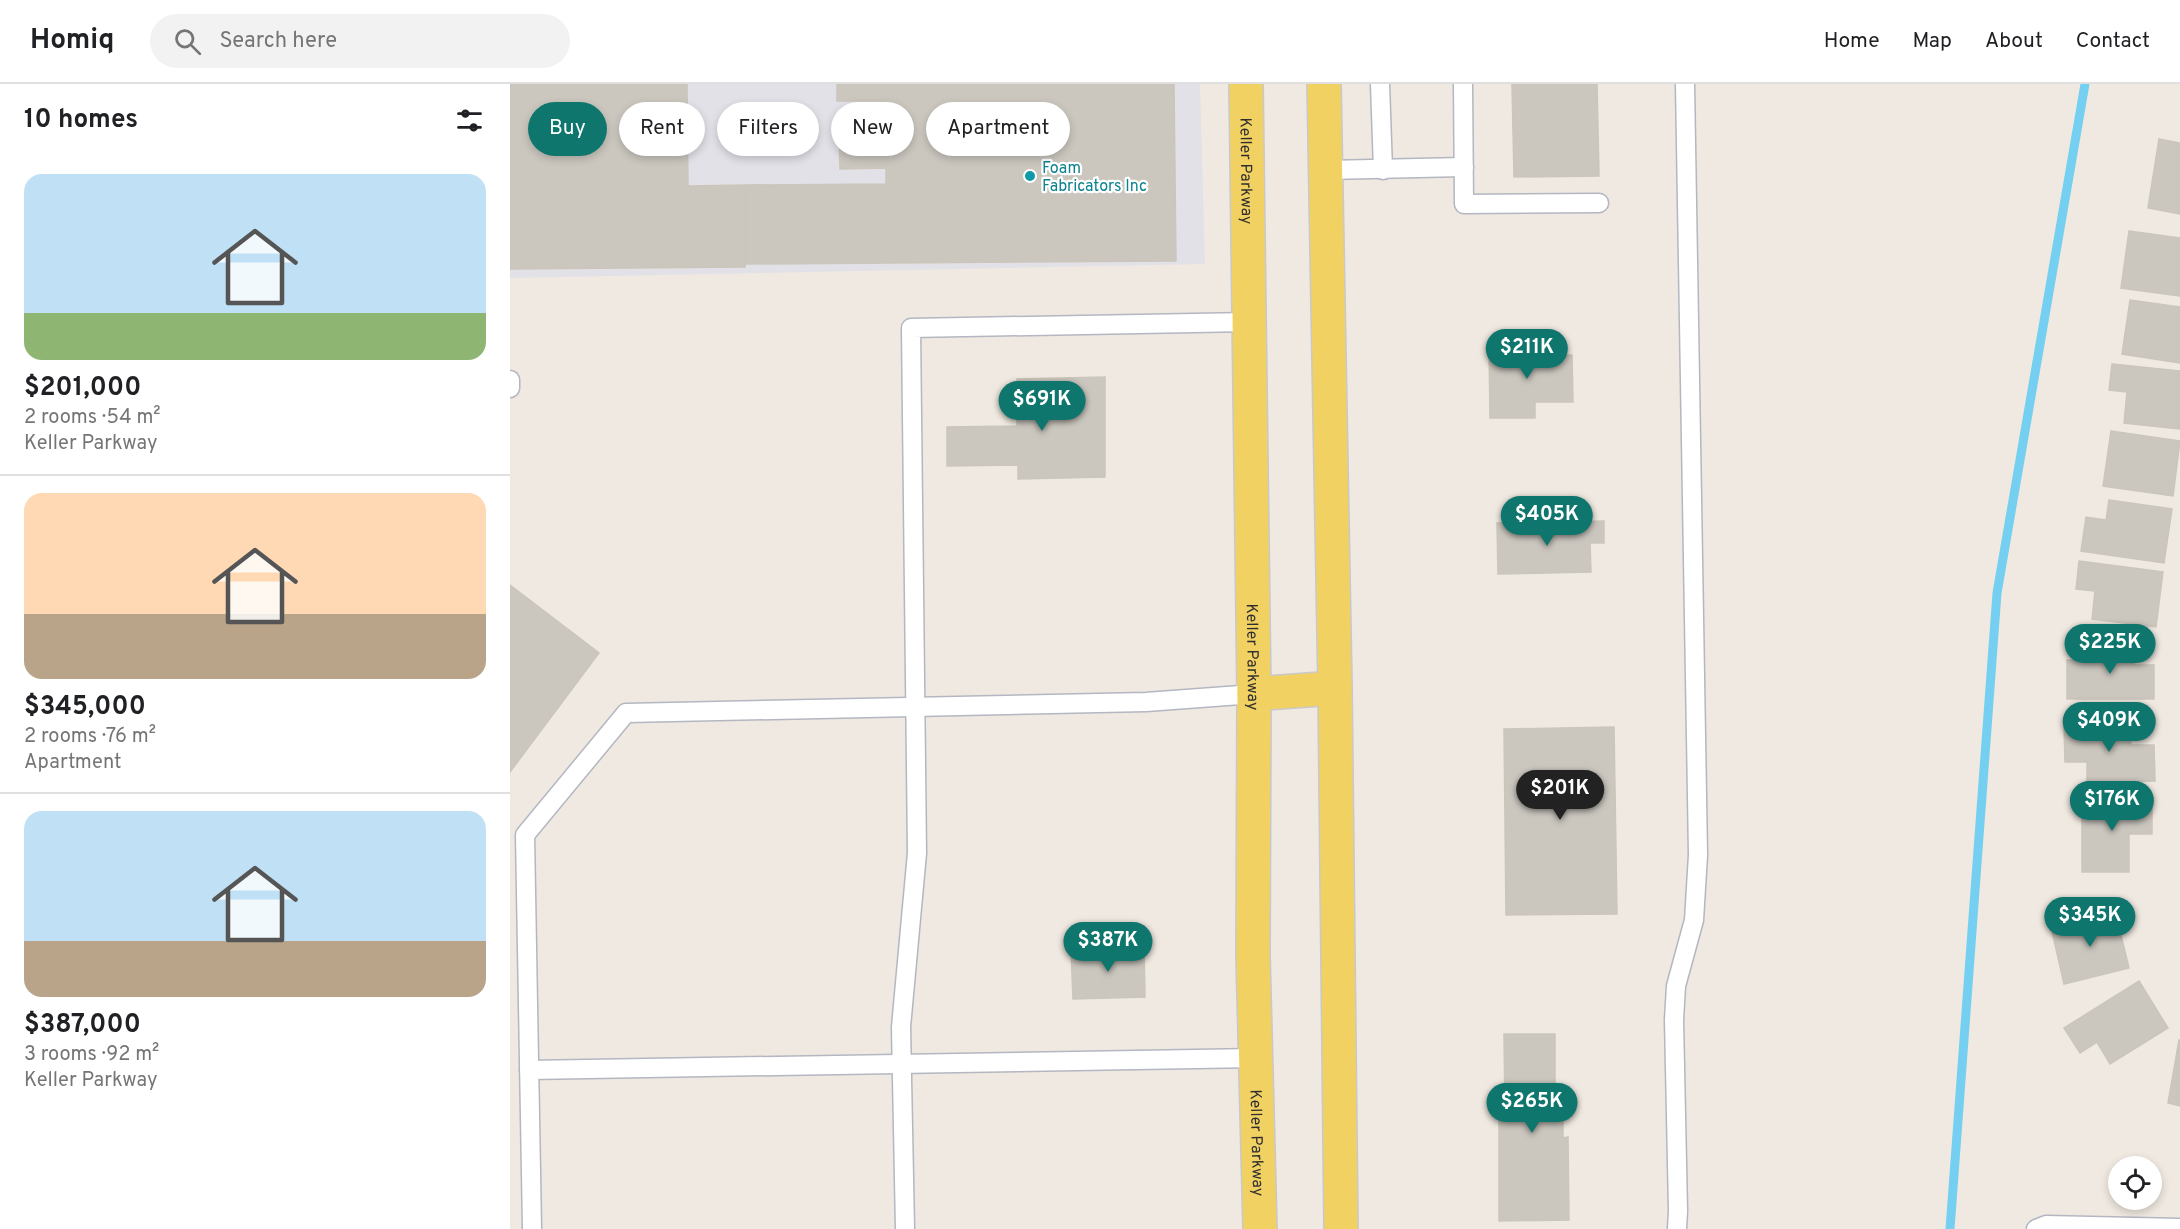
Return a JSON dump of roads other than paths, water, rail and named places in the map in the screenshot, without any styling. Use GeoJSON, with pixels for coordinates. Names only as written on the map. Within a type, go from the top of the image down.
{"type":"FeatureCollection","features":[{"type":"Feature","properties":{"kind":"main road","name":"Keller Parkway"},"geometry":{"type":"LineString","coordinates":[[1246,84],[1254,694],[1253,956],[1260,1229]]}},
{"type":"Feature","properties":{"kind":"main road"},"geometry":{"type":"LineString","coordinates":[[1324,84],[1335,688],[1341,1229]]}},
{"type":"Feature","properties":{"kind":"main road"},"geometry":{"type":"LineString","coordinates":[[1254,694],[1335,688]]}},
{"type":"Feature","properties":{"kind":"lane"},"geometry":{"type":"LineString","coordinates":[[1380,84],[1383,170]]}},
{"type":"Feature","properties":{"kind":"lane"},"geometry":{"type":"LineString","coordinates":[[1463,84],[1464,204],[1599,203]]}},
{"type":"Feature","properties":{"kind":"lane"},"geometry":{"type":"LineString","coordinates":[[1677,1229],[1674,1020],[1677,986],[1694,920],[1698,855],[1685,84]]}},
{"type":"Feature","properties":{"kind":"lane"},"geometry":{"type":"LineString","coordinates":[[1326,170],[1464,167]]}},
{"type":"Feature","properties":{"kind":"lane"},"geometry":{"type":"LineString","coordinates":[[905,1229],[902,1027],[917,853],[911,328],[1249,322]]}},
{"type":"Feature","properties":{"kind":"lane"},"geometry":{"type":"LineString","coordinates":[[510,380],[510,388]]}},
{"type":"Feature","properties":{"kind":"lane"},"geometry":{"type":"LineString","coordinates":[[532,1229],[525,835],[626,713],[1146,702],[1254,694]]}},
{"type":"Feature","properties":{"kind":"lane"},"geometry":{"type":"LineString","coordinates":[[529,1070],[1256,1058]]}},
{"type":"Feature","properties":{"kind":"lane"},"geometry":{"type":"LineString","coordinates":[[2037,1229],[2046,1226],[2180,1228]]}},
{"type":"Feature","properties":{"kind":"waterway"},"geometry":{"type":"LineString","coordinates":[[1950,1229],[1997,593],[2085,84]]}},
{"type":"Feature","properties":{"kind":"place","name":"Foam Fabricators Inc"},"geometry":{"type":"Point","coordinates":[1030,176]}}]}
